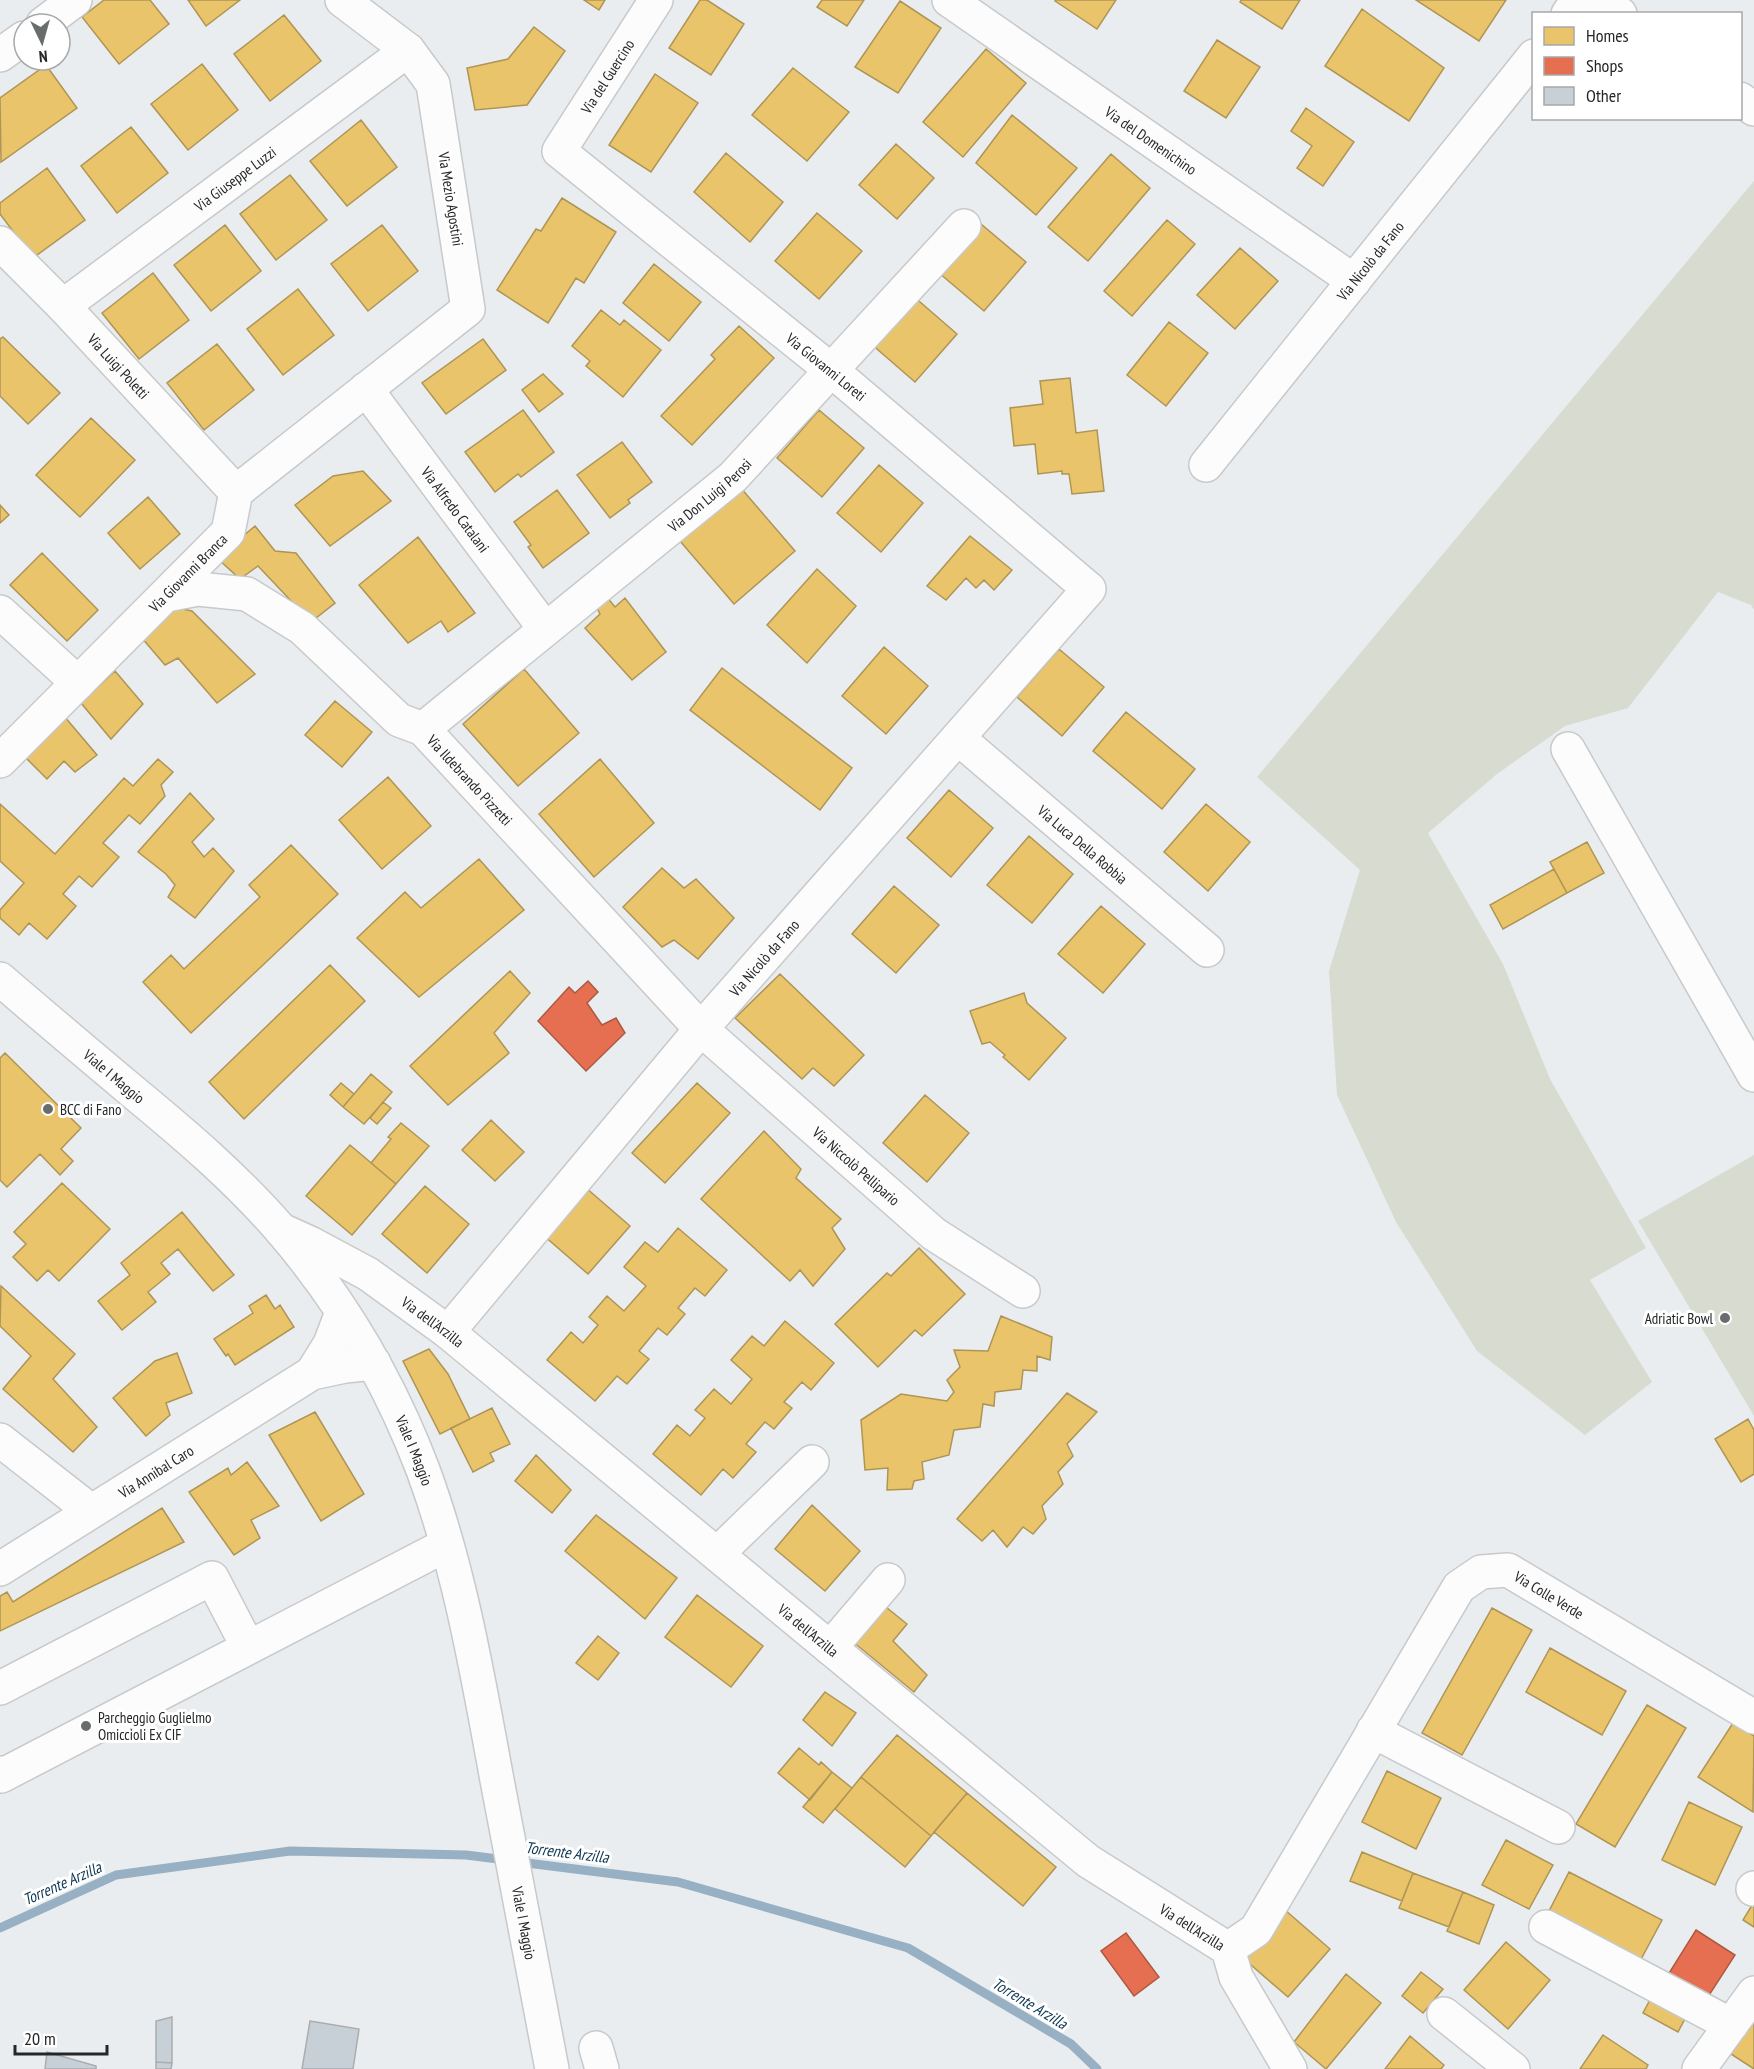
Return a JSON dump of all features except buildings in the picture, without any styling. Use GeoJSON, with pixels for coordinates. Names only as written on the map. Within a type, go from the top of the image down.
{"type":"FeatureCollection","features":[{"type":"Feature","properties":{"kind":"street"},"geometry":{"type":"LineString","coordinates":[[59,12],[75,0]]}},
{"type":"Feature","properties":{"kind":"street","name":"Via Mezio Agostini"},"geometry":{"type":"LineString","coordinates":[[342,0],[408,50],[433,84],[468,309],[366,389]]}},
{"type":"Feature","properties":{"kind":"street","name":"Via del Guercino"},"geometry":{"type":"LineString","coordinates":[[559,151],[656,0]]}},
{"type":"Feature","properties":{"kind":"street","name":"Via del Domenichino"},"geometry":{"type":"LineString","coordinates":[[948,0],[1354,281]]}},
{"type":"Feature","properties":{"kind":"street"},"geometry":{"type":"LineString","coordinates":[[1601,0],[1617,12]]}},
{"type":"Feature","properties":{"kind":"street","name":"Via Giuseppe Luzzi"},"geometry":{"type":"LineString","coordinates":[[63,306],[408,50]]}},
{"type":"Feature","properties":{"kind":"street","name":"Via Nicolò da Fano"},"geometry":{"type":"LineString","coordinates":[[1206,465],[1532,57]]}},
{"type":"Feature","properties":{"kind":"street","name":"Via Giovanni Loreti"},"geometry":{"type":"LineString","coordinates":[[559,151],[831,370],[1089,589]]}},
{"type":"Feature","properties":{"kind":"street","name":"Via Don Luigi Perosi"},"geometry":{"type":"LineString","coordinates":[[423,729],[733,477],[963,226]]}},
{"type":"Feature","properties":{"kind":"street","name":"Via Luigi Poletti"},"geometry":{"type":"LineString","coordinates":[[0,243],[63,306],[236,492]]}},
{"type":"Feature","properties":{"kind":"street"},"geometry":{"type":"LineString","coordinates":[[236,492],[366,389]]}},
{"type":"Feature","properties":{"kind":"street","name":"Via Alfredo Catalani"},"geometry":{"type":"LineString","coordinates":[[366,389],[545,629]]}},
{"type":"Feature","properties":{"kind":"street","name":"Via Giovanni Branca"},"geometry":{"type":"LineString","coordinates":[[0,761],[228,532],[236,492]]}},
{"type":"Feature","properties":{"kind":"street","name":"Via Ildebrando Pizzetti"},"geometry":{"type":"LineString","coordinates":[[166,595],[198,589],[247,594],[302,628],[399,720],[423,729],[701,1029]]}},
{"type":"Feature","properties":{"kind":"street","name":"Via Nicolò da Fano"},"geometry":{"type":"LineString","coordinates":[[448,1332],[701,1029],[1089,589]]}},
{"type":"Feature","properties":{"kind":"street"},"geometry":{"type":"LineString","coordinates":[[0,612],[78,683]]}},
{"type":"Feature","properties":{"kind":"street","name":"Via Luca Della Robbia"},"geometry":{"type":"LineString","coordinates":[[958,738],[1207,950]]}},
{"type":"Feature","properties":{"kind":"street"},"geometry":{"type":"LineString","coordinates":[[1568,749],[1754,1075]]}},
{"type":"Feature","properties":{"kind":"street","name":"Viale I Maggio"},"geometry":{"type":"LineString","coordinates":[[0,979],[199,1148],[236,1183],[281,1230],[342,1312],[374,1363],[416,1452],[446,1545],[487,1725],[552,2069]]}},
{"type":"Feature","properties":{"kind":"street","name":"Via Niccolò Pellipario"},"geometry":{"type":"LineString","coordinates":[[701,1029],[933,1234],[1023,1292]]}},
{"type":"Feature","properties":{"kind":"street","name":"Via dell'Arzilla"},"geometry":{"type":"LineString","coordinates":[[281,1230],[354,1266],[390,1289],[448,1332],[1088,1861],[1228,1949],[1236,1977],[1290,2069]]}},
{"type":"Feature","properties":{"kind":"street","name":"Via Annibal Caro"},"geometry":{"type":"LineString","coordinates":[[312,1373],[330,1344],[342,1312]]}},
{"type":"Feature","properties":{"kind":"street","name":"Via Annibal Caro"},"geometry":{"type":"LineString","coordinates":[[0,1569],[312,1373],[374,1363]]}},
{"type":"Feature","properties":{"kind":"street"},"geometry":{"type":"LineString","coordinates":[[0,1440],[91,1511]]}},
{"type":"Feature","properties":{"kind":"street"},"geometry":{"type":"LineString","coordinates":[[717,1554],[812,1462]]}},
{"type":"Feature","properties":{"kind":"street"},"geometry":{"type":"LineString","coordinates":[[0,1773],[1,1776],[446,1545]]}},
{"type":"Feature","properties":{"kind":"street","name":"Via Colle Verde"},"geometry":{"type":"LineString","coordinates":[[1228,1949],[1256,1930],[1459,1587],[1481,1572],[1508,1570],[1752,1715]]}},
{"type":"Feature","properties":{"kind":"street"},"geometry":{"type":"LineString","coordinates":[[0,1688],[212,1578],[248,1647]]}},
{"type":"Feature","properties":{"kind":"street"},"geometry":{"type":"LineString","coordinates":[[830,1648],[888,1581]]}},
{"type":"Feature","properties":{"kind":"street"},"geometry":{"type":"LineString","coordinates":[[1373,1731],[1558,1827]]}},
{"type":"Feature","properties":{"kind":"street"},"geometry":{"type":"LineString","coordinates":[[1546,1927],[1731,2025]]}},
{"type":"Feature","properties":{"kind":"street"},"geometry":{"type":"LineString","coordinates":[[1699,2069],[1754,1993]]}},
{"type":"Feature","properties":{"kind":"street"},"geometry":{"type":"LineString","coordinates":[[1444,2014],[1514,2069]]}},
{"type":"Feature","properties":{"kind":"shaded area"},"geometry":{"type":"Polygon","coordinates":[[[1754,181],[1754,610],[1751,605],[1718,592],[1628,708],[1565,726],[1497,774],[1428,833],[1503,964],[1550,1079],[1646,1248],[1590,1280],[1652,1382],[1585,1435],[1477,1351],[1396,1222],[1337,1095],[1329,971],[1360,870],[1257,777],[1754,181]]]}},
{"type":"Feature","properties":{"kind":"shaded area","name":"Adriatic Bowl"},"geometry":{"type":"Polygon","coordinates":[[[1754,1155],[1754,1416],[1638,1221],[1754,1155]]]}},
{"type":"Feature","properties":{"kind":"waterway","name":"Torrente Arzilla"},"geometry":{"type":"LineString","coordinates":[[0,1928],[116,1875],[290,1851],[466,1855],[506,1860]]}},
{"type":"Feature","properties":{"kind":"waterway","name":"Torrente Arzilla"},"geometry":{"type":"LineString","coordinates":[[519,1862],[678,1882],[908,1948],[1071,2044],[1097,2069]]}},
{"type":"Feature","properties":{"kind":"place","name":"BCC di Fano"},"geometry":{"type":"Point","coordinates":[48,1109]}},
{"type":"Feature","properties":{"kind":"place","name":"Adriatic Bowl"},"geometry":{"type":"Point","coordinates":[1725,1318]}},
{"type":"Feature","properties":{"kind":"place","name":"Parcheggio Guglielmo Omiccioli Ex CIF"},"geometry":{"type":"Point","coordinates":[86,1726]}}]}
